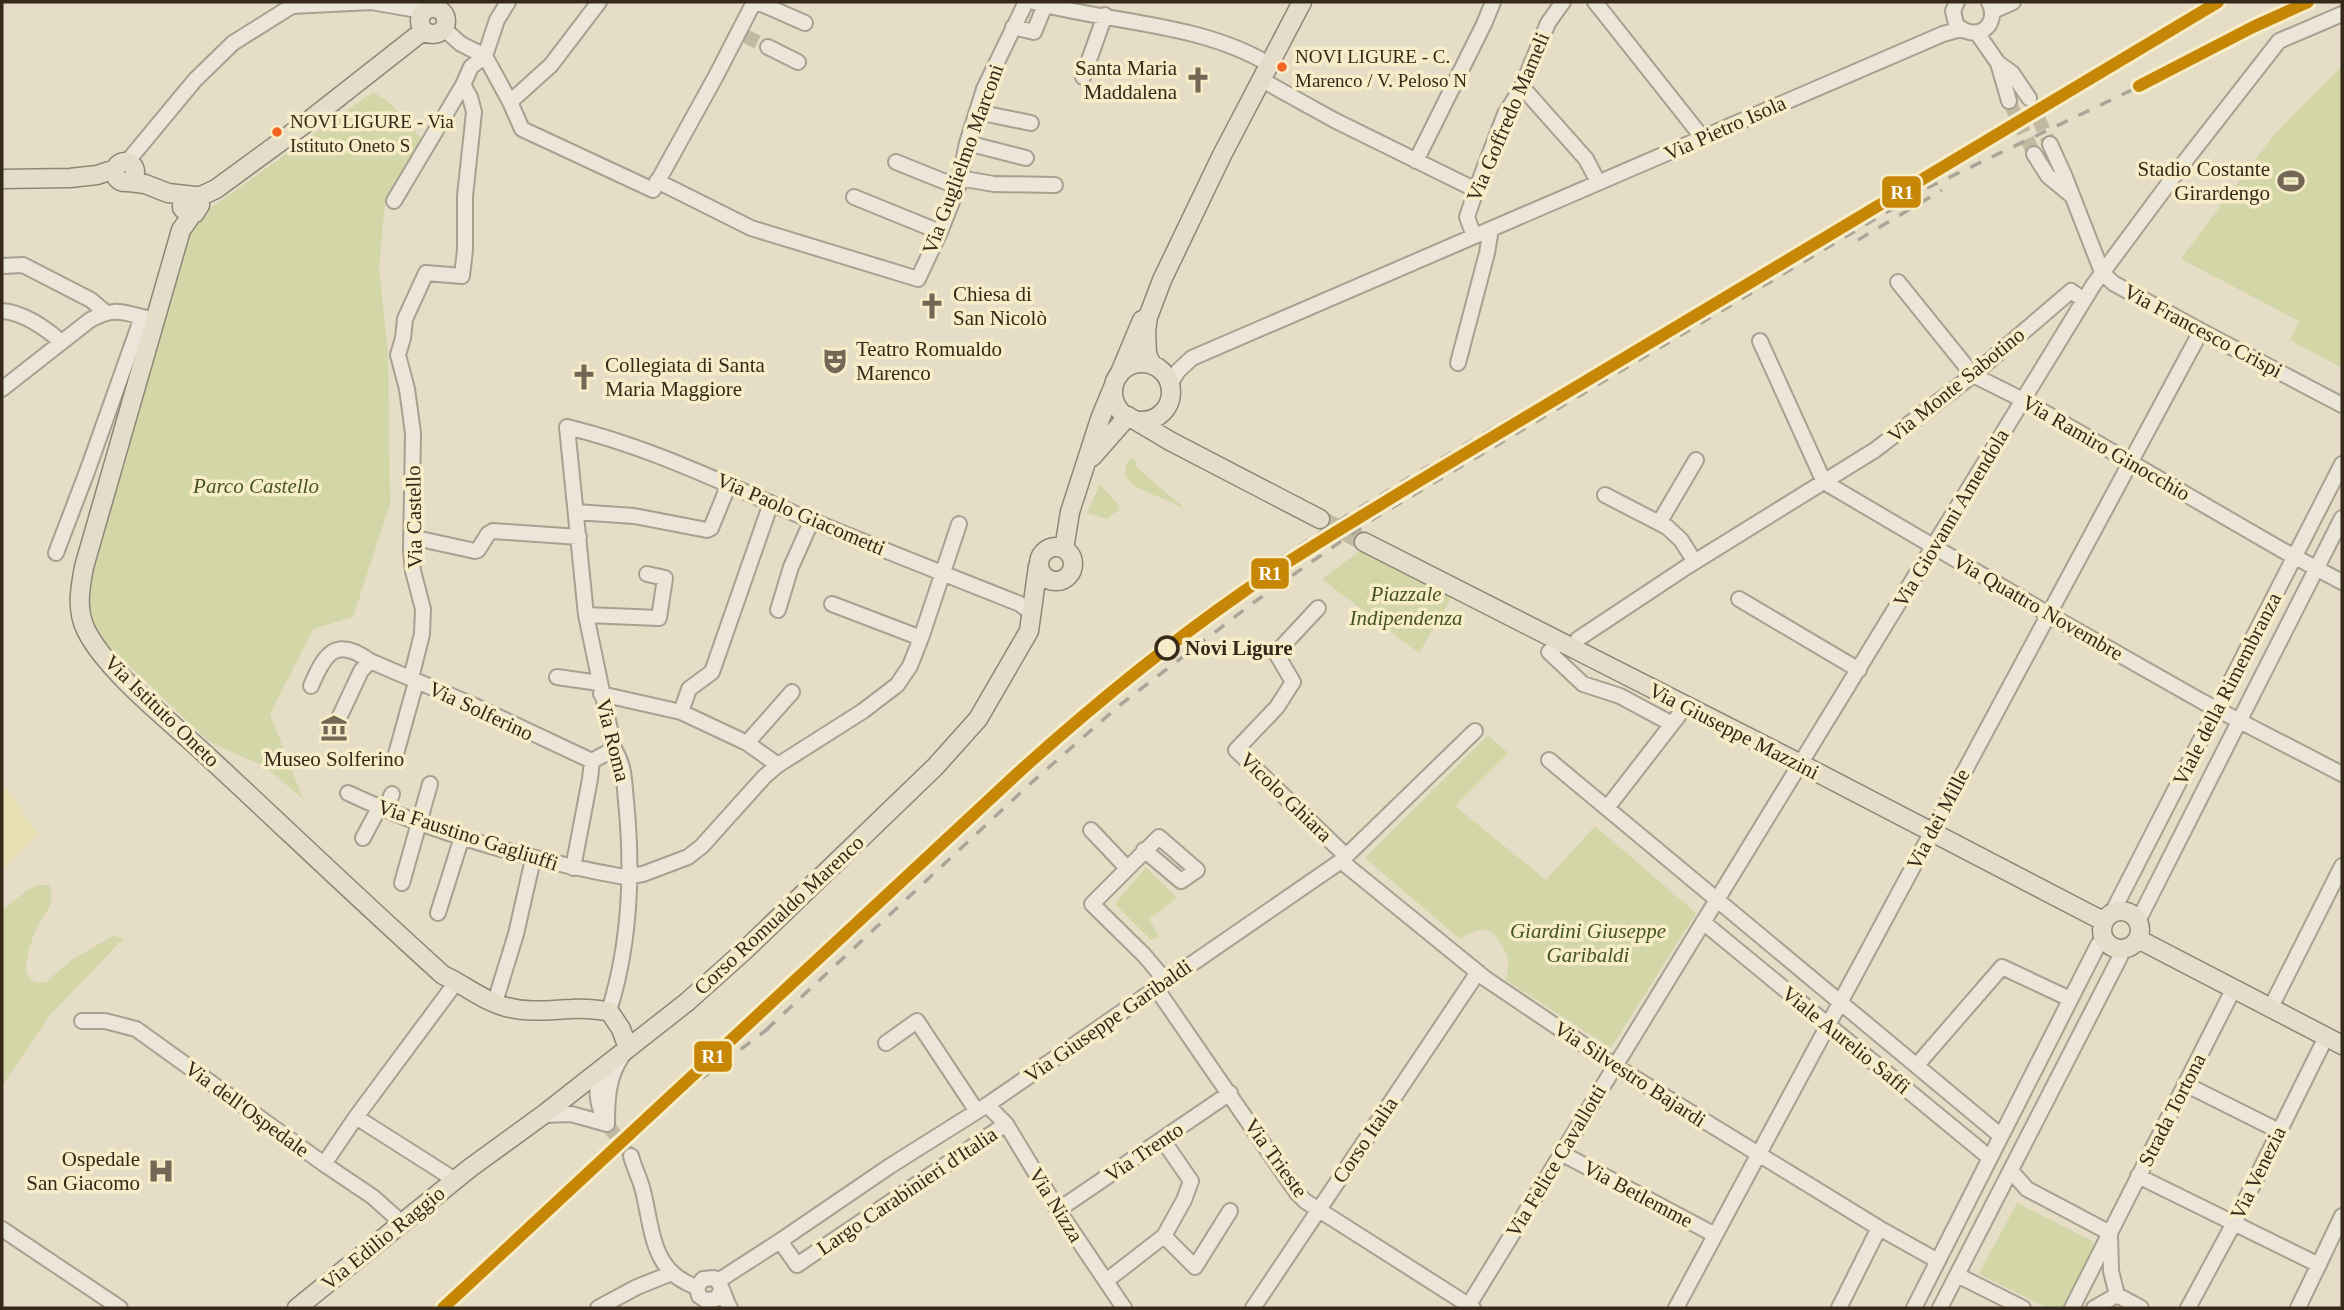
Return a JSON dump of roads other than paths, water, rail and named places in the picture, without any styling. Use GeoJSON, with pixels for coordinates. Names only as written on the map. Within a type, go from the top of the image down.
{"type":"FeatureCollection","features":[{"type":"Feature","properties":{"kind":"main road"},"geometry":{"type":"LineString","coordinates":[[1152,365],[1147,354],[1146,331],[1148,317],[1163,280],[1222,155],[1302,2]]}},
{"type":"Feature","properties":{"kind":"main road"},"geometry":{"type":"LineString","coordinates":[[434,7],[446,18],[444,29],[432,34],[423,31],[419,21],[434,7]]}},
{"type":"Feature","properties":{"kind":"main road"},"geometry":{"type":"LineString","coordinates":[[2,179],[128,175],[190,205],[302,126],[423,31]]}},
{"type":"Feature","properties":{"kind":"main road","name":"Via Istituto Oneto"},"geometry":{"type":"LineString","coordinates":[[190,205],[157,308],[149,318],[84,567],[79,601],[86,630],[108,662],[443,975],[479,996],[504,1006],[534,1012],[573,1009],[609,1012]]}},
{"type":"Feature","properties":{"kind":"main road"},"geometry":{"type":"LineString","coordinates":[[1056,548],[1072,558],[1073,568],[1066,578],[1055,582],[1044,577],[1038,566],[1040,556],[1056,548],[1100,419],[1149,303],[1163,280]]}},
{"type":"Feature","properties":{"kind":"main road"},"geometry":{"type":"LineString","coordinates":[[1087,463],[1131,418],[1152,419],[1163,412],[1170,399],[1170,384],[1163,372],[1152,365],[1129,366],[1116,380],[1113,391],[1117,405],[1131,418],[1320,519]]}},
{"type":"Feature","properties":{"kind":"main road"},"geometry":{"type":"LineString","coordinates":[[1163,412],[1167,429],[1179,445]]}},
{"type":"Feature","properties":{"kind":"main road","name":"Via Giuseppe Mazzini"},"geometry":{"type":"LineString","coordinates":[[1364,542],[1560,648],[1801,764],[2106,924]]}},
{"type":"Feature","properties":{"kind":"main road","name":"Corso Romualdo Marenco"},"geometry":{"type":"LineString","coordinates":[[470,1168],[543,1115],[687,1002],[744,951],[957,745],[985,709],[1029,631],[1038,566]]}},
{"type":"Feature","properties":{"kind":"main road","name":"Corso Romualdo Marenco"},"geometry":{"type":"LineString","coordinates":[[1030,612],[1055,582]]}},
{"type":"Feature","properties":{"kind":"main road"},"geometry":{"type":"LineString","coordinates":[[2123,911],[2138,921],[2138,939],[2131,947],[2122,950],[2111,947],[2106,924],[2123,911]]}},
{"type":"Feature","properties":{"kind":"main road"},"geometry":{"type":"LineString","coordinates":[[2138,939],[2334,1041]]}},
{"type":"Feature","properties":{"kind":"main road"},"geometry":{"type":"LineString","coordinates":[[609,1012],[621,1029],[628,1048]]}},
{"type":"Feature","properties":{"kind":"main road","name":"Via Edilio Raggio"},"geometry":{"type":"LineString","coordinates":[[296,1308],[470,1168]]}},
{"type":"Feature","properties":{"kind":"street"},"geometry":{"type":"LineString","coordinates":[[128,175],[195,80],[233,43],[291,4],[371,2],[434,7]]}},
{"type":"Feature","properties":{"kind":"street"},"geometry":{"type":"LineString","coordinates":[[394,201],[471,67],[485,56],[497,20],[508,2]]}},
{"type":"Feature","properties":{"kind":"street"},"geometry":{"type":"LineString","coordinates":[[510,102],[551,65],[599,2]]}},
{"type":"Feature","properties":{"kind":"street"},"geometry":{"type":"LineString","coordinates":[[444,29],[461,44],[485,56],[522,129],[655,185],[742,34],[755,2],[805,23]]}},
{"type":"Feature","properties":{"kind":"street","name":"Via Guglielmo Marconi"},"geometry":{"type":"LineString","coordinates":[[655,185],[751,228],[918,279],[940,232],[958,183],[984,89],[1026,2]]}},
{"type":"Feature","properties":{"kind":"street"},"geometry":{"type":"LineString","coordinates":[[1416,161],[1493,2]]}},
{"type":"Feature","properties":{"kind":"street","name":"Via Goffredo Mameli"},"geometry":{"type":"LineString","coordinates":[[1474,236],[1467,217],[1476,190],[1505,114],[1522,87],[1548,23],[1563,2]]}},
{"type":"Feature","properties":{"kind":"street"},"geometry":{"type":"LineString","coordinates":[[1595,2],[1702,137]]}},
{"type":"Feature","properties":{"kind":"street"},"geometry":{"type":"LineString","coordinates":[[1957,2],[1953,11],[1954,18],[1961,29],[1977,33],[1998,63],[2010,101]]}},
{"type":"Feature","properties":{"kind":"street"},"geometry":{"type":"LineString","coordinates":[[1977,33],[1989,25],[1991,6],[2013,2]]}},
{"type":"Feature","properties":{"kind":"street"},"geometry":{"type":"LineString","coordinates":[[1013,27],[1034,32],[1039,3],[1222,42],[1248,52],[1266,72],[1416,161],[1476,190]]}},
{"type":"Feature","properties":{"kind":"street","name":"Via Giovanni Amendola"},"geometry":{"type":"LineString","coordinates":[[1801,764],[2102,272],[2279,41],[2342,14]]}},
{"type":"Feature","properties":{"kind":"street"},"geometry":{"type":"LineString","coordinates":[[1083,77],[1105,15]]}},
{"type":"Feature","properties":{"kind":"street","name":"Via Pietro Isola"},"geometry":{"type":"LineString","coordinates":[[1170,384],[1178,371],[1192,358],[1702,137],[1943,34],[1961,29]]}},
{"type":"Feature","properties":{"kind":"street"},"geometry":{"type":"LineString","coordinates":[[768,47],[798,62]]}},
{"type":"Feature","properties":{"kind":"street"},"geometry":{"type":"LineString","coordinates":[[1998,63],[2012,73],[2029,98]]}},
{"type":"Feature","properties":{"kind":"street","name":"Via Castello"},"geometry":{"type":"LineString","coordinates":[[396,754],[422,634],[423,609],[413,571],[411,537],[413,433],[408,389],[402,377],[398,355],[405,319],[426,273],[461,276],[465,250],[465,196],[474,112],[463,85]]}},
{"type":"Feature","properties":{"kind":"street"},"geometry":{"type":"LineString","coordinates":[[1522,87],[1586,159],[1598,182]]}},
{"type":"Feature","properties":{"kind":"street"},"geometry":{"type":"LineString","coordinates":[[977,111],[1031,123]]}},
{"type":"Feature","properties":{"kind":"street"},"geometry":{"type":"LineString","coordinates":[[967,143],[1026,158]]}},
{"type":"Feature","properties":{"kind":"street","name":"Via Francesco Crispi"},"geometry":{"type":"LineString","coordinates":[[2050,144],[2102,272],[2113,283],[2342,405]]}},
{"type":"Feature","properties":{"kind":"street","name":"Via Francesco Crispi"},"geometry":{"type":"LineString","coordinates":[[2034,155],[2048,176],[2073,196]]}},
{"type":"Feature","properties":{"kind":"street"},"geometry":{"type":"LineString","coordinates":[[896,162],[958,183],[1055,185]]}},
{"type":"Feature","properties":{"kind":"street"},"geometry":{"type":"LineString","coordinates":[[854,197],[940,232]]}},
{"type":"Feature","properties":{"kind":"street"},"geometry":{"type":"LineString","coordinates":[[1458,363],[1488,253],[1491,229]]}},
{"type":"Feature","properties":{"kind":"street"},"geometry":{"type":"LineString","coordinates":[[2,266],[23,265],[91,300],[105,312]]}},
{"type":"Feature","properties":{"kind":"street","name":"Via Ramiro Ginocchio"},"geometry":{"type":"LineString","coordinates":[[1898,282],[1973,374],[2342,582]]}},
{"type":"Feature","properties":{"kind":"street","name":"Via Monte Sabotino"},"geometry":{"type":"LineString","coordinates":[[1560,648],[1874,450],[1973,374],[2071,291],[2084,300]]}},
{"type":"Feature","properties":{"kind":"street"},"geometry":{"type":"LineString","coordinates":[[2,389],[90,320],[105,312],[113,310],[149,318],[55,553]]}},
{"type":"Feature","properties":{"kind":"street"},"geometry":{"type":"LineString","coordinates":[[2,311],[10,311],[34,323],[61,342]]}},
{"type":"Feature","properties":{"kind":"street","name":"Via dei Mille"},"geometry":{"type":"LineString","coordinates":[[1676,1308],[2200,331]]}},
{"type":"Feature","properties":{"kind":"street"},"geometry":{"type":"LineString","coordinates":[[1759,341],[1824,482]]}},
{"type":"Feature","properties":{"kind":"street","name":"Via Paolo Giacometti"},"geometry":{"type":"LineString","coordinates":[[567,427],[620,441],[664,457],[1020,604],[1030,612]]}},
{"type":"Feature","properties":{"kind":"street","name":"Via Roma"},"geometry":{"type":"LineString","coordinates":[[567,427],[586,615],[614,750],[623,766],[629,832],[630,877],[618,979],[609,1012]]}},
{"type":"Feature","properties":{"kind":"street"},"geometry":{"type":"LineString","coordinates":[[1659,523],[1696,460]]}},
{"type":"Feature","properties":{"kind":"street","name":"Viale della Rimembranza"},"geometry":{"type":"LineString","coordinates":[[1914,1308],[2098,945],[2106,924],[2342,464]]}},
{"type":"Feature","properties":{"kind":"street","name":"Via Quattro Novembre"},"geometry":{"type":"LineString","coordinates":[[1824,482],[2062,622],[2239,720]]}},
{"type":"Feature","properties":{"kind":"street"},"geometry":{"type":"LineString","coordinates":[[576,512],[629,516],[685,527],[711,528],[729,485]]}},
{"type":"Feature","properties":{"kind":"street"},"geometry":{"type":"LineString","coordinates":[[1605,495],[1659,523],[1681,540],[1695,562]]}},
{"type":"Feature","properties":{"kind":"street"},"geometry":{"type":"LineString","coordinates":[[681,712],[689,689],[712,672],[771,502]]}},
{"type":"Feature","properties":{"kind":"street","name":"Viale della Rimembranza"},"geometry":{"type":"LineString","coordinates":[[2138,921],[2342,518]]}},
{"type":"Feature","properties":{"kind":"street"},"geometry":{"type":"LineString","coordinates":[[778,610],[791,567],[812,520]]}},
{"type":"Feature","properties":{"kind":"street"},"geometry":{"type":"LineString","coordinates":[[630,877],[674,864],[702,846],[778,765],[897,685],[910,666],[921,638],[959,524]]}},
{"type":"Feature","properties":{"kind":"street"},"geometry":{"type":"LineString","coordinates":[[411,537],[475,551],[480,548],[488,534],[500,530],[579,537]]}},
{"type":"Feature","properties":{"kind":"street"},"geometry":{"type":"LineString","coordinates":[[586,615],[659,618],[665,578],[647,574]]}},
{"type":"Feature","properties":{"kind":"street"},"geometry":{"type":"LineString","coordinates":[[1739,599],[1859,670]]}},
{"type":"Feature","properties":{"kind":"street"},"geometry":{"type":"LineString","coordinates":[[832,604],[921,638]]}},
{"type":"Feature","properties":{"kind":"street","name":"Vicolo Ghiara"},"geometry":{"type":"LineString","coordinates":[[1318,608],[1276,653],[1293,682],[1286,697],[1236,750],[1343,858]]}},
{"type":"Feature","properties":{"kind":"street"},"geometry":{"type":"LineString","coordinates":[[1560,648],[1583,684],[1675,719],[1607,808]]}},
{"type":"Feature","properties":{"kind":"street","name":"Via Solferino"},"geometry":{"type":"LineString","coordinates":[[311,686],[328,656],[336,650],[355,650],[370,661],[592,761]]}},
{"type":"Feature","properties":{"kind":"street"},"geometry":{"type":"LineString","coordinates":[[338,720],[361,671],[370,661]]}},
{"type":"Feature","properties":{"kind":"street"},"geometry":{"type":"LineString","coordinates":[[558,677],[681,712],[747,743],[778,765]]}},
{"type":"Feature","properties":{"kind":"street"},"geometry":{"type":"LineString","coordinates":[[747,743],[792,692]]}},
{"type":"Feature","properties":{"kind":"street"},"geometry":{"type":"LineString","coordinates":[[2239,720],[2342,774]]}},
{"type":"Feature","properties":{"kind":"street","name":"Via Giuseppe Garibaldi"},"geometry":{"type":"LineString","coordinates":[[697,1287],[701,1280],[712,1277],[719,1295],[780,1241],[982,1107],[1343,858],[1475,731]]}},
{"type":"Feature","properties":{"kind":"street"},"geometry":{"type":"LineString","coordinates":[[573,868],[592,761],[614,750]]}},
{"type":"Feature","properties":{"kind":"street","name":"Viale Aurelio Saffi"},"geometry":{"type":"LineString","coordinates":[[1549,760],[2001,1135],[2014,1138],[2023,1146]]}},
{"type":"Feature","properties":{"kind":"street","name":"Via Felice Cavallotti"},"geometry":{"type":"LineString","coordinates":[[1469,1307],[1801,764]]}},
{"type":"Feature","properties":{"kind":"street"},"geometry":{"type":"LineString","coordinates":[[402,883],[430,784]]}},
{"type":"Feature","properties":{"kind":"street","name":"Via Faustino Gagliuffi"},"geometry":{"type":"LineString","coordinates":[[348,793],[386,803],[419,822],[533,859],[630,877]]}},
{"type":"Feature","properties":{"kind":"street"},"geometry":{"type":"LineString","coordinates":[[363,838],[386,803]]}},
{"type":"Feature","properties":{"kind":"street"},"geometry":{"type":"LineString","coordinates":[[1091,830],[1128,868],[1144,850]]}},
{"type":"Feature","properties":{"kind":"street"},"geometry":{"type":"LineString","coordinates":[[438,913],[462,837]]}},
{"type":"Feature","properties":{"kind":"street","name":"Via Silvestro Bajardi"},"geometry":{"type":"LineString","coordinates":[[1343,858],[1478,972],[1615,1066],[1758,1155],[1938,1261]]}},
{"type":"Feature","properties":{"kind":"street"},"geometry":{"type":"LineString","coordinates":[[495,1002],[516,934],[533,859]]}},
{"type":"Feature","properties":{"kind":"street"},"geometry":{"type":"LineString","coordinates":[[2271,1007],[2342,866]]}},
{"type":"Feature","properties":{"kind":"street","name":"Via Trieste"},"geometry":{"type":"LineString","coordinates":[[1128,868],[1092,905],[1144,954],[1230,1093],[1297,1193],[1318,1210],[1469,1307]]}},
{"type":"Feature","properties":{"kind":"street","name":"Viale Aurelio Saffi"},"geometry":{"type":"LineString","coordinates":[[1703,922],[1989,1159],[1998,1170],[2010,1172],[2027,1189],[2110,1233]]}},
{"type":"Feature","properties":{"kind":"street"},"geometry":{"type":"LineString","coordinates":[[1940,1308],[2122,950]]}},
{"type":"Feature","properties":{"kind":"street"},"geometry":{"type":"LineString","coordinates":[[1917,1065],[2002,967],[2070,999]]}},
{"type":"Feature","properties":{"kind":"street","name":"Corso Italia"},"geometry":{"type":"LineString","coordinates":[[1253,1308],[1478,972]]}},
{"type":"Feature","properties":{"kind":"street"},"geometry":{"type":"LineString","coordinates":[[324,1164],[457,981]]}},
{"type":"Feature","properties":{"kind":"street","name":"Strada Tortona"},"geometry":{"type":"LineString","coordinates":[[2072,1308],[2234,988]]}},
{"type":"Feature","properties":{"kind":"street","name":"Via dell'Ospedale"},"geometry":{"type":"LineString","coordinates":[[82,1021],[105,1021],[136,1029],[373,1197],[402,1223]]}},
{"type":"Feature","properties":{"kind":"street","name":"Via Nizza"},"geometry":{"type":"LineString","coordinates":[[886,1043],[917,1021],[982,1107],[1006,1124],[1058,1210],[1124,1308]]}},
{"type":"Feature","properties":{"kind":"street","name":"Via Venezia"},"geometry":{"type":"LineString","coordinates":[[2188,1308],[2234,1223],[2279,1130],[2334,1041]]}},
{"type":"Feature","properties":{"kind":"street"},"geometry":{"type":"LineString","coordinates":[[607,1124],[610,1084],[615,1065],[628,1048]]}},
{"type":"Feature","properties":{"kind":"street"},"geometry":{"type":"LineString","coordinates":[[602,1068],[599,1075],[598,1106],[607,1124]]}},
{"type":"Feature","properties":{"kind":"street"},"geometry":{"type":"LineString","coordinates":[[2185,1084],[2279,1130]]}},
{"type":"Feature","properties":{"kind":"street","name":"Via Trento"},"geometry":{"type":"LineString","coordinates":[[1058,1210],[1230,1093]]}},
{"type":"Feature","properties":{"kind":"street"},"geometry":{"type":"LineString","coordinates":[[543,1115],[571,1114],[607,1124]]}},
{"type":"Feature","properties":{"kind":"street"},"geometry":{"type":"LineString","coordinates":[[356,1117],[455,1180]]}},
{"type":"Feature","properties":{"kind":"street","name":"Largo Carabinieri d'Italia"},"geometry":{"type":"LineString","coordinates":[[780,1241],[797,1265],[1006,1124]]}},
{"type":"Feature","properties":{"kind":"street"},"geometry":{"type":"LineString","coordinates":[[1106,1281],[1164,1236],[1184,1200],[1191,1181],[1162,1139]]}},
{"type":"Feature","properties":{"kind":"street","name":"Via Betlemme"},"geometry":{"type":"LineString","coordinates":[[1561,1153],[1715,1235]]}},
{"type":"Feature","properties":{"kind":"street"},"geometry":{"type":"LineString","coordinates":[[631,1156],[661,1261],[668,1275],[697,1287],[702,1299],[719,1295],[730,1308]]}},
{"type":"Feature","properties":{"kind":"street"},"geometry":{"type":"LineString","coordinates":[[2138,1176],[2319,1265]]}},
{"type":"Feature","properties":{"kind":"street"},"geometry":{"type":"LineString","coordinates":[[1164,1236],[1195,1267],[1230,1211]]}},
{"type":"Feature","properties":{"kind":"street"},"geometry":{"type":"LineString","coordinates":[[2298,1308],[2342,1216]]}},
{"type":"Feature","properties":{"kind":"street"},"geometry":{"type":"LineString","coordinates":[[1839,1308],[1879,1228]]}},
{"type":"Feature","properties":{"kind":"street"},"geometry":{"type":"LineString","coordinates":[[2,1229],[120,1308]]}},
{"type":"Feature","properties":{"kind":"street"},"geometry":{"type":"LineString","coordinates":[[2110,1233],[2111,1271],[2117,1295],[2141,1308]]}},
{"type":"Feature","properties":{"kind":"street"},"geometry":{"type":"LineString","coordinates":[[598,1308],[637,1287],[668,1275]]}},
{"type":"Feature","properties":{"kind":"street"},"geometry":{"type":"LineString","coordinates":[[1957,1275],[2024,1308]]}},
{"type":"Feature","properties":{"kind":"street"},"geometry":{"type":"LineString","coordinates":[[2094,1308],[2117,1295]]}},
{"type":"Feature","properties":{"kind":"tunnel"},"geometry":{"type":"LineString","coordinates":[[745,36],[768,47]]}},
{"type":"Feature","properties":{"kind":"tunnel"},"geometry":{"type":"LineString","coordinates":[[2029,98],[2050,144]]}},
{"type":"Feature","properties":{"kind":"tunnel"},"geometry":{"type":"LineString","coordinates":[[2009,101],[2034,154]]}},
{"type":"Feature","properties":{"kind":"tunnel"},"geometry":{"type":"LineString","coordinates":[[1320,519],[1364,542]]}},
{"type":"Feature","properties":{"kind":"tunnel"},"geometry":{"type":"LineString","coordinates":[[607,1124],[631,1156]]}},
{"type":"Feature","properties":{"kind":"railway"},"geometry":{"type":"LineString","coordinates":[[436,1308],[1014,767],[1125,672],[1212,605],[1388,490],[2206,2]]}},
{"type":"Feature","properties":{"kind":"railway"},"geometry":{"type":"LineString","coordinates":[[766,1030],[1031,783],[1120,705],[1253,603],[1370,521],[1927,188],[2308,2]]}},
{"type":"Feature","properties":{"kind":"railway"},"geometry":{"type":"LineString","coordinates":[[1858,240],[1942,190]]}},
{"type":"Feature","properties":{"kind":"railway"},"geometry":{"type":"LineString","coordinates":[[664,1107],[773,1025]]}},
{"type":"Feature","properties":{"kind":"place","name":"NOVI LIGURE - C. Marenco / V. Peloso N"},"geometry":{"type":"Point","coordinates":[1282,67]}},
{"type":"Feature","properties":{"kind":"place","name":"Santa Maria Maddalena"},"geometry":{"type":"Point","coordinates":[1198,80]}},
{"type":"Feature","properties":{"kind":"place","name":"NOVI LIGURE - Via Istituto Oneto S"},"geometry":{"type":"Point","coordinates":[277,132]}},
{"type":"Feature","properties":{"kind":"place","name":"Stadio Costante Girardengo"},"geometry":{"type":"Point","coordinates":[2291,181]}},
{"type":"Feature","properties":{"kind":"place","name":"Chiesa di San Nicolò"},"geometry":{"type":"Point","coordinates":[932,306]}},
{"type":"Feature","properties":{"kind":"place","name":"Teatro Romualdo Marenco"},"geometry":{"type":"Point","coordinates":[835,361]}},
{"type":"Feature","properties":{"kind":"place","name":"Collegiata di Santa Maria Maggiore"},"geometry":{"type":"Point","coordinates":[584,377]}},
{"type":"Feature","properties":{"kind":"place","name":"Novi Ligure"},"geometry":{"type":"Point","coordinates":[1167,648]}},
{"type":"Feature","properties":{"kind":"place","name":"Museo Solferino"},"geometry":{"type":"Point","coordinates":[334,728]}},
{"type":"Feature","properties":{"kind":"place","name":"Ospedale San Giacomo"},"geometry":{"type":"Point","coordinates":[161,1171]}},
{"type":"Feature","properties":{"kind":"park label","name":"Parco Castello"},"geometry":{"type":"Point","coordinates":[256,486]}},
{"type":"Feature","properties":{"kind":"park label","name":"Piazzale Indipendenza"},"geometry":{"type":"Point","coordinates":[1406,606]}},
{"type":"Feature","properties":{"kind":"park label","name":"Giardini Giuseppe Garibaldi"},"geometry":{"type":"Point","coordinates":[1588,943]}}]}
